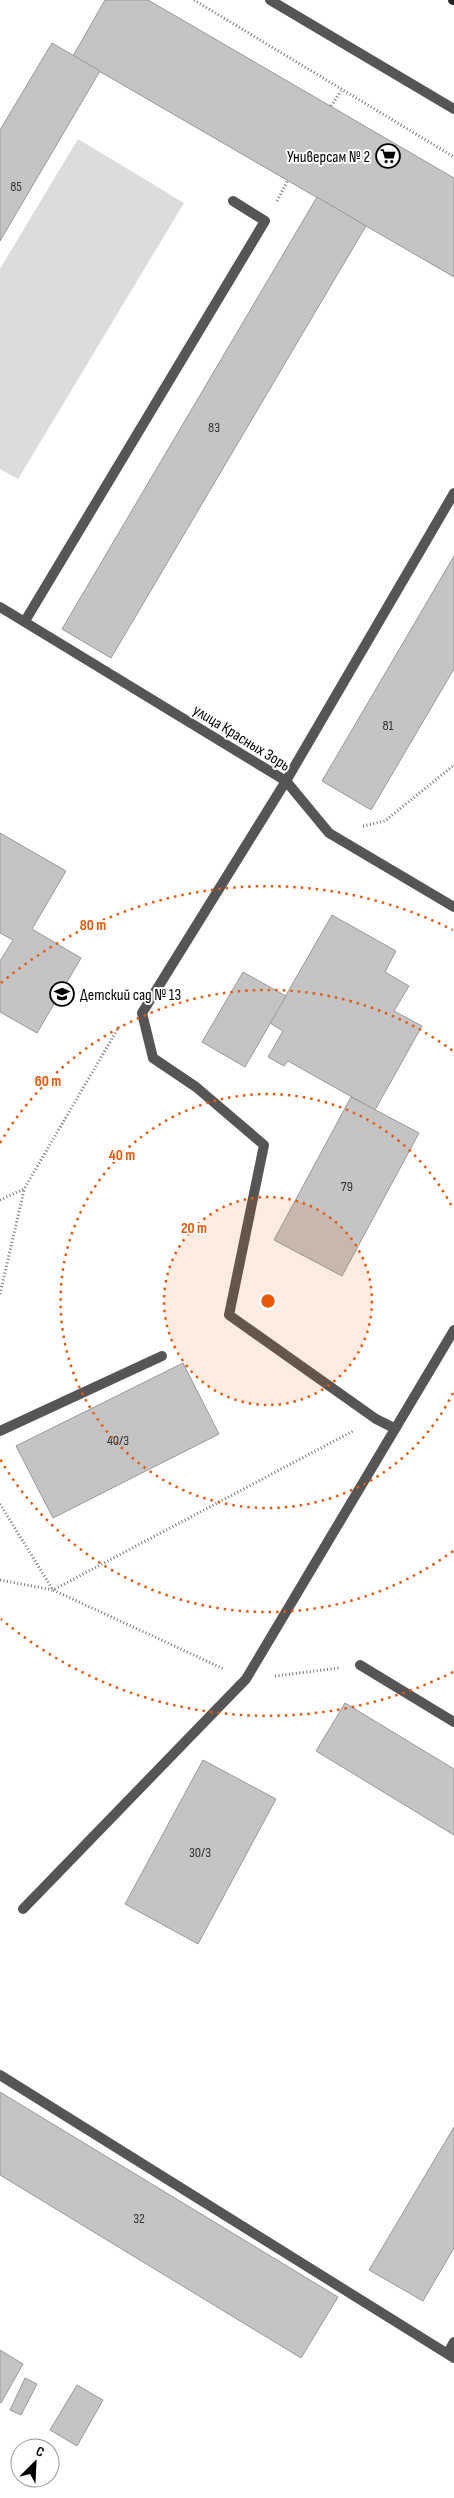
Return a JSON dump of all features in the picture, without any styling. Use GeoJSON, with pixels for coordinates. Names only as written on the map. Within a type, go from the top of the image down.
{"type":"FeatureCollection","features":[{"type":"Feature","properties":{"kind":"street"},"geometry":{"type":"LineString","coordinates":[[270,0],[454,110]]}},
{"type":"Feature","properties":{"kind":"street"},"geometry":{"type":"LineString","coordinates":[[25,621],[265,221],[233,201]]}},
{"type":"Feature","properties":{"kind":"street"},"geometry":{"type":"LineString","coordinates":[[394,1428],[376,1419],[229,1315],[264,1145],[196,1086],[153,1058],[142,1014],[286,781],[454,493]]}},
{"type":"Feature","properties":{"kind":"street","name":"улица Красных Зорь"},"geometry":{"type":"LineString","coordinates":[[0,607],[286,781],[329,833],[454,907]]}},
{"type":"Feature","properties":{"kind":"street"},"geometry":{"type":"LineString","coordinates":[[23,1909],[246,1679],[454,1330]]}},
{"type":"Feature","properties":{"kind":"street"},"geometry":{"type":"LineString","coordinates":[[0,1431],[162,1356]]}},
{"type":"Feature","properties":{"kind":"street"},"geometry":{"type":"LineString","coordinates":[[360,1665],[454,1722]]}},
{"type":"Feature","properties":{"kind":"street"},"geometry":{"type":"LineString","coordinates":[[0,2075],[451,2355],[454,2342]]}},
{"type":"Feature","properties":{"kind":"path"},"geometry":{"type":"LineString","coordinates":[[194,0],[341,91],[454,157]]}},
{"type":"Feature","properties":{"kind":"path"},"geometry":{"type":"LineString","coordinates":[[331,106],[341,91]]}},
{"type":"Feature","properties":{"kind":"path"},"geometry":{"type":"LineString","coordinates":[[329,833],[385,821],[454,764]]}},
{"type":"Feature","properties":{"kind":"path"},"geometry":{"type":"LineString","coordinates":[[0,1294],[24,1189]]}},
{"type":"Feature","properties":{"kind":"path"},"geometry":{"type":"LineString","coordinates":[[53,1590],[376,1419]]}},
{"type":"Feature","properties":{"kind":"path"},"geometry":{"type":"LineString","coordinates":[[0,1504],[53,1590]]}},
{"type":"Feature","properties":{"kind":"path"},"geometry":{"type":"LineString","coordinates":[[0,1580],[53,1590],[246,1679],[360,1665]]}},
{"type":"Feature","properties":{"kind":"shaded area"},"geometry":{"type":"Polygon","coordinates":[[[78,139],[184,203],[18,479],[0,469],[0,269],[78,139]]]}},
{"type":"Feature","properties":{"kind":"building"},"geometry":{"type":"Polygon","coordinates":[[[105,0],[148,0],[454,178],[454,277],[73,56],[105,0]]]}},
{"type":"Feature","properties":{"kind":"building"},"geometry":{"type":"Polygon","coordinates":[[[52,43],[100,71],[0,241],[0,130],[52,43]]]}},
{"type":"Feature","properties":{"kind":"building"},"geometry":{"type":"Polygon","coordinates":[[[317,197],[366,226],[111,658],[62,629],[317,197]]]}},
{"type":"Feature","properties":{"kind":"building"},"geometry":{"type":"Polygon","coordinates":[[[454,556],[454,669],[371,810],[322,781],[454,556]]]}},
{"type":"Feature","properties":{"kind":"building"},"geometry":{"type":"Polygon","coordinates":[[[0,833],[66,871],[32,929],[81,958],[37,1033],[0,1012],[0,961],[13,940],[0,933],[0,833]]]}},
{"type":"Feature","properties":{"kind":"building"},"geometry":{"type":"Polygon","coordinates":[[[332,915],[396,951],[385,972],[409,986],[394,1011],[422,1026],[375,1110],[288,1061],[284,1066],[268,1057],[283,1031],[270,1023],[332,915]]]}},
{"type":"Feature","properties":{"kind":"building"},"geometry":{"type":"Polygon","coordinates":[[[243,972],[286,996],[245,1067],[202,1042],[243,972]]]}},
{"type":"Feature","properties":{"kind":"building"},"geometry":{"type":"Polygon","coordinates":[[[351,1097],[419,1133],[342,1276],[274,1240],[351,1097]]]}},
{"type":"Feature","properties":{"kind":"building"},"geometry":{"type":"Polygon","coordinates":[[[183,1363],[219,1434],[53,1518],[16,1446],[183,1363]]]}},
{"type":"Feature","properties":{"kind":"building"},"geometry":{"type":"Polygon","coordinates":[[[345,1703],[454,1769],[454,1835],[316,1751],[345,1703]]]}},
{"type":"Feature","properties":{"kind":"building"},"geometry":{"type":"Polygon","coordinates":[[[203,1760],[276,1799],[198,1944],[125,1904],[203,1760]]]}},
{"type":"Feature","properties":{"kind":"building"},"geometry":{"type":"Polygon","coordinates":[[[0,2092],[338,2297],[301,2358],[0,2175],[0,2092]]]}},
{"type":"Feature","properties":{"kind":"building"},"geometry":{"type":"Polygon","coordinates":[[[454,2127],[454,2248],[423,2301],[369,2270],[454,2127]]]}},
{"type":"Feature","properties":{"kind":"building"},"geometry":{"type":"Polygon","coordinates":[[[0,2350],[23,2364],[1,2403],[0,2402],[0,2350]]]}},
{"type":"Feature","properties":{"kind":"building"},"geometry":{"type":"Polygon","coordinates":[[[25,2378],[37,2384],[21,2415],[10,2410],[25,2378]]]}},
{"type":"Feature","properties":{"kind":"building"},"geometry":{"type":"Polygon","coordinates":[[[77,2385],[103,2400],[77,2446],[50,2430],[77,2385]]]}},
{"type":"Feature","properties":{"kind":"place","name":"Универсам № 2"},"geometry":{"type":"Point","coordinates":[388,156]}},
{"type":"Feature","properties":{"kind":"place","name":"Детский сад № 13"},"geometry":{"type":"Point","coordinates":[62,994]}}]}
